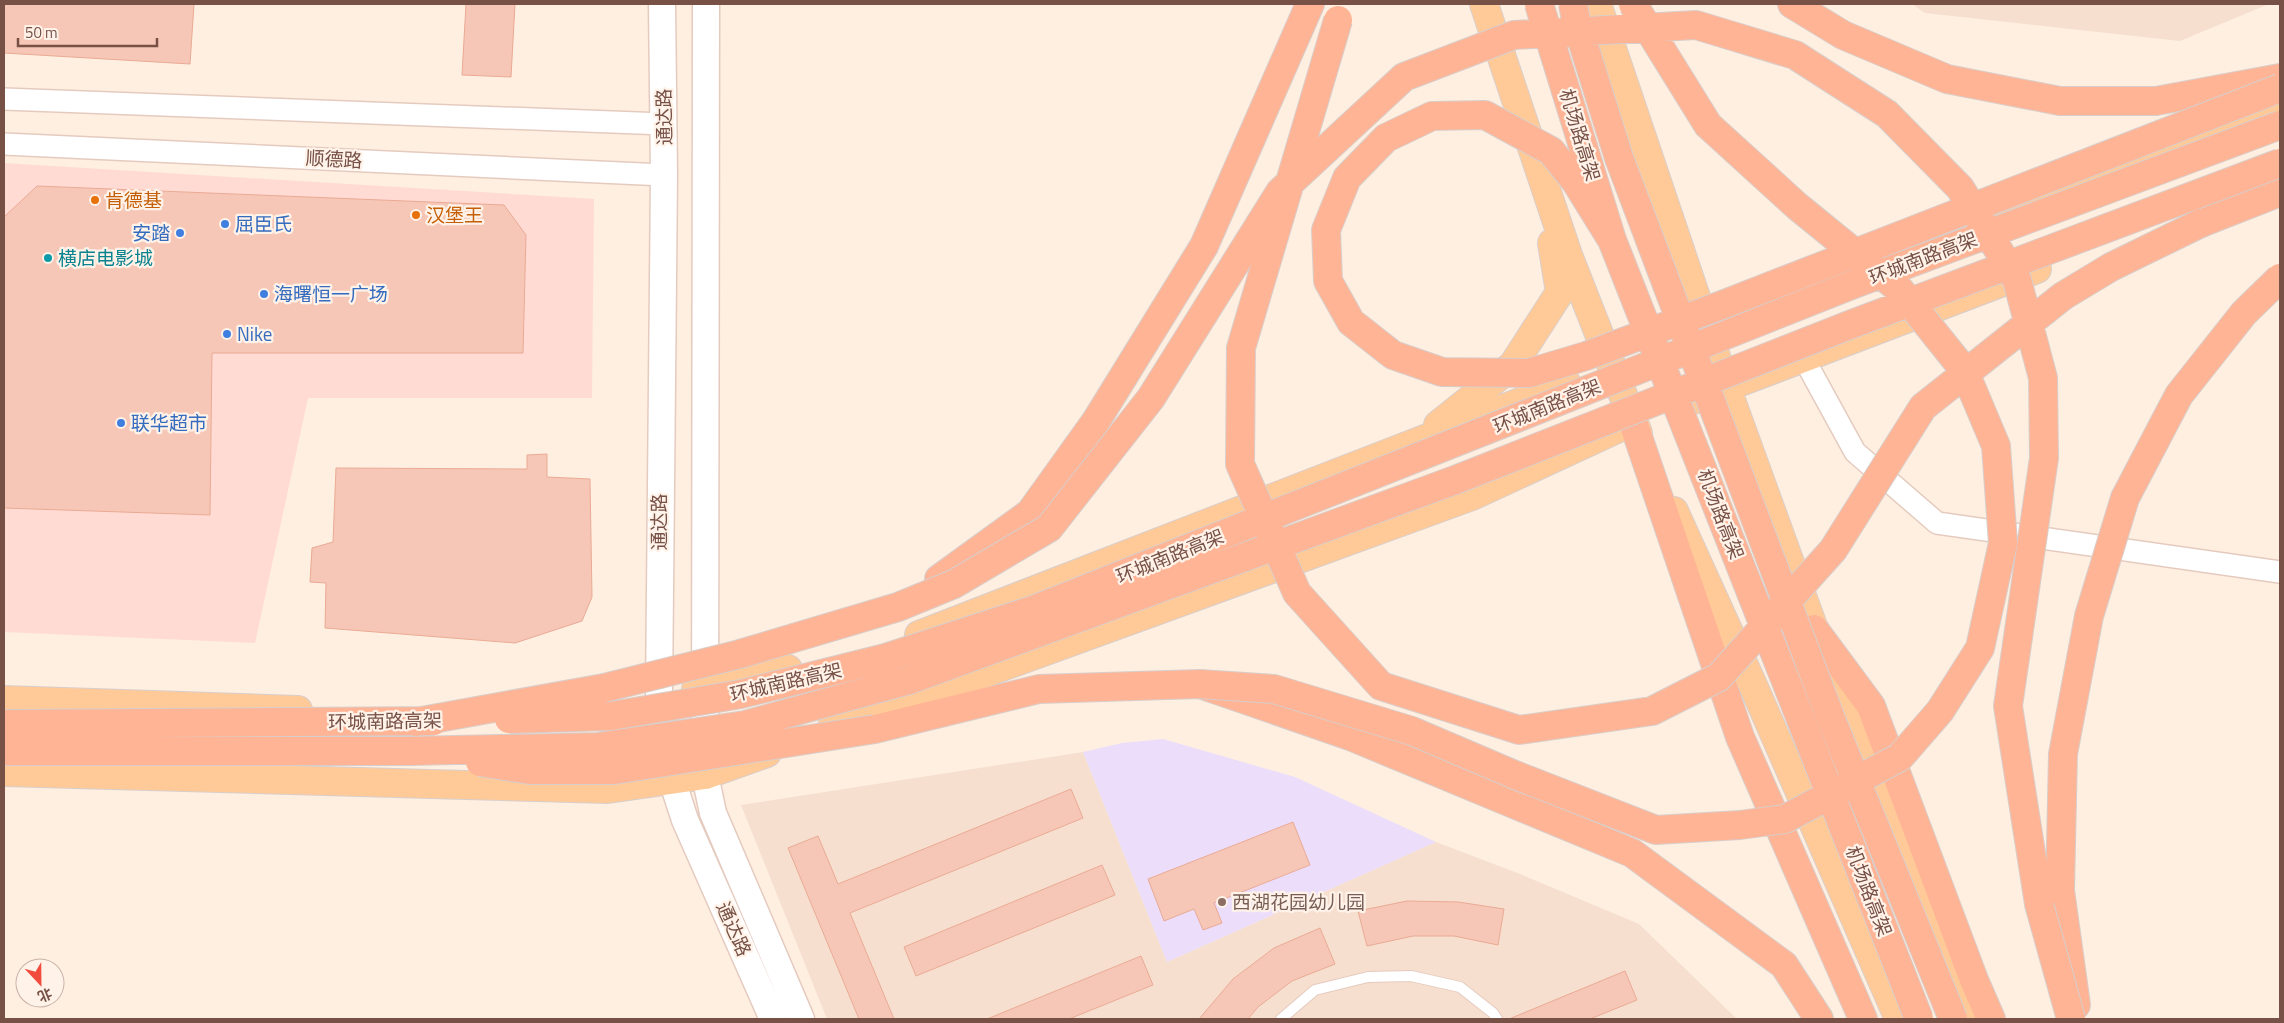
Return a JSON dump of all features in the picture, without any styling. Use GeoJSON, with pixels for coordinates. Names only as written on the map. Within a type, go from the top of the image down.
{"type":"FeatureCollection","features":[{"type":"Feature","properties":{"kind":"highway"},"geometry":{"type":"LineString","coordinates":[[898,607],[974,556],[1030,513],[1096,421],[1204,246],[1310,4]]}},
{"type":"Feature","properties":{"kind":"highway"},"geometry":{"type":"LineString","coordinates":[[1342,4],[1241,348],[1240,464],[1297,593],[1381,686],[1519,730],[1652,711],[1719,677],[1833,550],[1923,407],[2063,296],[2111,267],[2201,223],[2280,192]]}},
{"type":"Feature","properties":{"kind":"highway","name":"机场路高架"},"geometry":{"type":"LineString","coordinates":[[1539,4],[1612,240],[1919,1019]]}},
{"type":"Feature","properties":{"kind":"highway","name":"机场路高架"},"geometry":{"type":"LineString","coordinates":[[1573,4],[1576,21],[1622,167],[1831,719],[1953,1019]]}},
{"type":"Feature","properties":{"kind":"highway"},"geometry":{"type":"LineString","coordinates":[[410,751],[530,770],[614,770],[875,729],[1039,689],[1200,684],[1274,689],[1412,731],[1515,775],[1656,830],[1740,825],[1785,819],[1900,757],[1940,710],[1980,648],[2003,543],[1996,446],[1964,370],[1898,289],[1797,206],[1708,125],[1633,4]]}},
{"type":"Feature","properties":{"kind":"highway"},"geometry":{"type":"LineString","coordinates":[[1792,4],[1843,34],[1946,79],[2060,101],[2156,101],[2280,78]]}},
{"type":"Feature","properties":{"kind":"highway"},"geometry":{"type":"LineString","coordinates":[[416,722],[604,688],[740,654],[898,607],[954,584],[1049,528],[1151,398],[1280,192],[1404,77],[1514,36],[1696,25],[1794,55],[1887,114],[1960,188],[2017,280],[2043,378],[2044,458],[2008,706],[2039,904],[2071,1019]]}},
{"type":"Feature","properties":{"kind":"highway"},"geometry":{"type":"LineString","coordinates":[[1612,240],[1576,182],[1551,151],[1485,115],[1432,116],[1386,138],[1347,178],[1326,230],[1328,281],[1350,322],[1394,355],[1442,372],[1529,373],[1586,356],[1718,307],[2280,88]]}},
{"type":"Feature","properties":{"kind":"highway","name":"环城南路高架"},"geometry":{"type":"LineString","coordinates":[[4,724],[416,722],[610,716],[741,694],[885,658],[1033,610],[1854,284],[2280,125]]}},
{"type":"Feature","properties":{"kind":"highway","name":"环城南路高架"},"geometry":{"type":"LineString","coordinates":[[4,751],[410,751],[608,746],[744,725],[909,680],[1455,480],[1852,324],[2280,163]]}},
{"type":"Feature","properties":{"kind":"highway"},"geometry":{"type":"LineString","coordinates":[[2078,1019],[2060,890],[2063,754],[2089,616],[2125,498],[2179,394],[2244,313],[2280,278]]}},
{"type":"Feature","properties":{"kind":"highway"},"geometry":{"type":"LineString","coordinates":[[1633,422],[1740,737],[1863,1019]]}},
{"type":"Feature","properties":{"kind":"highway"},"geometry":{"type":"LineString","coordinates":[[1814,629],[1871,706],[1974,980],[1992,1019]]}},
{"type":"Feature","properties":{"kind":"highway"},"geometry":{"type":"LineString","coordinates":[[1200,684],[1350,736],[1632,853],[1784,965],[1819,1019]]}},
{"type":"Feature","properties":{"kind":"main road"},"geometry":{"type":"LineString","coordinates":[[1484,4],[1568,254],[1633,422],[1752,682],[1899,1019]]}},
{"type":"Feature","properties":{"kind":"main road"},"geometry":{"type":"LineString","coordinates":[[1597,4],[1727,389],[1814,629],[1968,1019]]}},
{"type":"Feature","properties":{"kind":"main road"},"geometry":{"type":"LineString","coordinates":[[4,700],[521,717],[704,688],[891,646],[1612,366],[1708,332],[2280,104]]}},
{"type":"Feature","properties":{"kind":"main road"},"geometry":{"type":"LineString","coordinates":[[1417,442],[1513,365],[1560,292],[1539,168]]}},
{"type":"Feature","properties":{"kind":"main road"},"geometry":{"type":"LineString","coordinates":[[4,772],[608,789],[704,776],[1472,496],[1633,422],[1727,389],[2280,174]]}},
{"type":"Feature","properties":{"kind":"street","name":"通达路"},"geometry":{"type":"LineString","coordinates":[[662,4],[664,175],[659,695],[672,780],[685,820],[773,1019]]}},
{"type":"Feature","properties":{"kind":"street","name":"通达路"},"geometry":{"type":"LineString","coordinates":[[706,4],[704,776],[713,813],[801,1019]]}},
{"type":"Feature","properties":{"kind":"street"},"geometry":{"type":"LineString","coordinates":[[4,100],[664,124]]}},
{"type":"Feature","properties":{"kind":"street","name":"顺德路"},"geometry":{"type":"LineString","coordinates":[[4,144],[664,175]]}},
{"type":"Feature","properties":{"kind":"street"},"geometry":{"type":"LineString","coordinates":[[1804,359],[1855,452],[1937,523],[2280,572]]}},
{"type":"Feature","properties":{"kind":"lane"},"geometry":{"type":"LineString","coordinates":[[1281,1019],[1315,990],[1368,976],[1411,976],[1460,987],[1493,1013],[1497,1019]]}},
{"type":"Feature","properties":{"kind":"shaded area"},"geometry":{"type":"Polygon","coordinates":[[[1912,4],[2269,4],[2180,41],[1925,13],[1912,4]]]}},
{"type":"Feature","properties":{"kind":"shaded area"},"geometry":{"type":"Polygon","coordinates":[[[4,163],[594,199],[592,398],[308,398],[255,643],[4,632],[4,163]]]}},
{"type":"Feature","properties":{"kind":"shaded area","name":"西湖花园幼儿园"},"geometry":{"type":"Polygon","coordinates":[[[1163,739],[1295,777],[1436,842],[1167,962],[1083,752],[1122,743],[1163,739]]]}},
{"type":"Feature","properties":{"kind":"shaded area"},"geometry":{"type":"Polygon","coordinates":[[[1083,752],[1167,962],[1436,842],[1520,874],[1639,924],[1737,1019],[827,1019],[741,805],[1083,752]]]}},
{"type":"Feature","properties":{"kind":"building"},"geometry":{"type":"Polygon","coordinates":[[[4,4],[194,4],[190,64],[4,53],[4,4]]]}},
{"type":"Feature","properties":{"kind":"building"},"geometry":{"type":"Polygon","coordinates":[[[466,4],[515,4],[511,77],[462,75],[466,4]]]}},
{"type":"Feature","properties":{"kind":"building","name":"海曙恒一广场"},"geometry":{"type":"Polygon","coordinates":[[[37,186],[504,205],[526,235],[523,353],[212,353],[210,515],[4,508],[4,217],[37,186]]]}},
{"type":"Feature","properties":{"kind":"building"},"geometry":{"type":"Polygon","coordinates":[[[547,454],[547,477],[590,479],[592,597],[582,621],[515,643],[325,628],[326,583],[310,582],[312,548],[333,542],[336,468],[527,469],[527,455],[547,454]]]}},
{"type":"Feature","properties":{"kind":"building"},"geometry":{"type":"Polygon","coordinates":[[[1071,789],[1083,818],[850,913],[894,1019],[859,1019],[788,848],[818,836],[838,884],[1071,789]]]}},
{"type":"Feature","properties":{"kind":"building"},"geometry":{"type":"Polygon","coordinates":[[[1293,822],[1310,865],[1214,903],[1222,923],[1203,930],[1194,909],[1164,921],[1148,879],[1293,822]]]}},
{"type":"Feature","properties":{"kind":"building"},"geometry":{"type":"Polygon","coordinates":[[[1102,865],[1115,895],[916,976],[904,947],[1102,865]]]}},
{"type":"Feature","properties":{"kind":"building"},"geometry":{"type":"Polygon","coordinates":[[[1407,901],[1458,902],[1504,909],[1498,945],[1454,936],[1413,936],[1367,946],[1358,911],[1407,901]]]}},
{"type":"Feature","properties":{"kind":"building"},"geometry":{"type":"Polygon","coordinates":[[[1320,928],[1335,964],[1292,981],[1258,1007],[1248,1019],[1199,1019],[1233,979],[1274,948],[1320,928]]]}},
{"type":"Feature","properties":{"kind":"building"},"geometry":{"type":"Polygon","coordinates":[[[1141,956],[1153,985],[1069,1019],[987,1019],[1141,956]]]}},
{"type":"Feature","properties":{"kind":"building"},"geometry":{"type":"Polygon","coordinates":[[[1625,971],[1637,1000],[1590,1019],[1509,1019],[1625,971]]]}},
{"type":"Feature","properties":{"kind":"place","name":"肯德基"},"geometry":{"type":"Point","coordinates":[95,200]}},
{"type":"Feature","properties":{"kind":"place","name":"汉堡王"},"geometry":{"type":"Point","coordinates":[416,215]}},
{"type":"Feature","properties":{"kind":"place","name":"屈臣氏"},"geometry":{"type":"Point","coordinates":[225,224]}},
{"type":"Feature","properties":{"kind":"place","name":"安踏"},"geometry":{"type":"Point","coordinates":[180,233]}},
{"type":"Feature","properties":{"kind":"place","name":"横店电影城"},"geometry":{"type":"Point","coordinates":[48,258]}},
{"type":"Feature","properties":{"kind":"place","name":"海曙恒一广场"},"geometry":{"type":"Point","coordinates":[264,294]}},
{"type":"Feature","properties":{"kind":"place","name":"Nike"},"geometry":{"type":"Point","coordinates":[227,334]}},
{"type":"Feature","properties":{"kind":"place","name":"联华超市"},"geometry":{"type":"Point","coordinates":[121,423]}},
{"type":"Feature","properties":{"kind":"place","name":"西湖花园幼儿园"},"geometry":{"type":"Point","coordinates":[1222,902]}}]}
